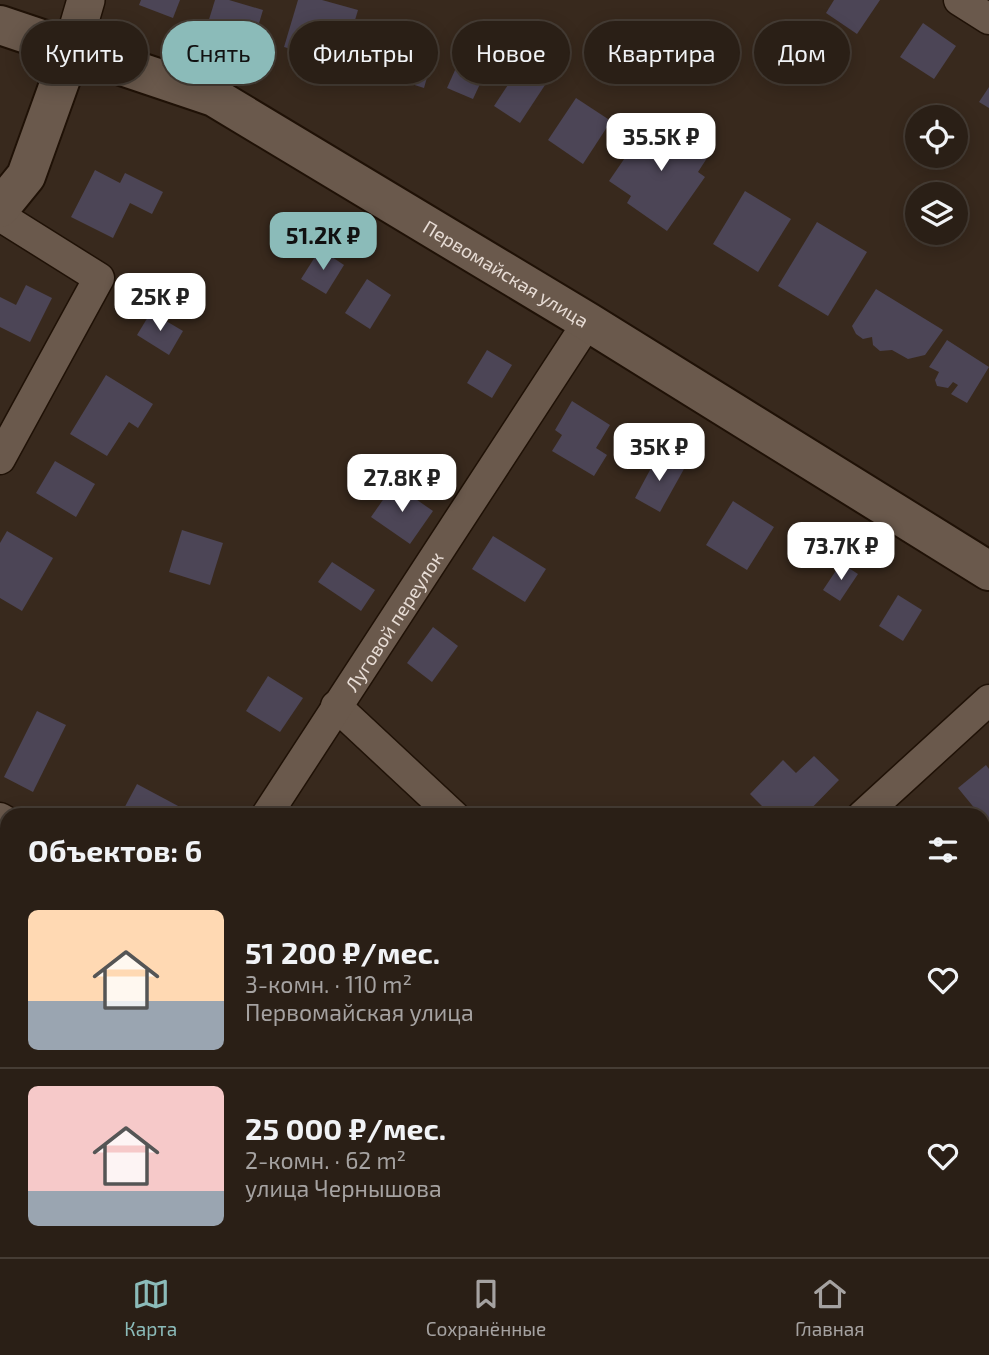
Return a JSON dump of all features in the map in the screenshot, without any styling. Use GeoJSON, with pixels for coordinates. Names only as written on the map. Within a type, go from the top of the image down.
{"type":"FeatureCollection","features":[{"type":"Feature","properties":{"kind":"main road","name":"Первомайская улица"},"geometry":{"type":"LineString","coordinates":[[0,25],[21,32]]}},
{"type":"Feature","properties":{"kind":"main road","name":"Первомайская улица"},"geometry":{"type":"LineString","coordinates":[[148,74],[214,97],[588,322],[989,571]]}},
{"type":"Feature","properties":{"kind":"main road"},"geometry":{"type":"LineString","coordinates":[[0,208],[26,176],[59,84]]}},
{"type":"Feature","properties":{"kind":"street"},"geometry":{"type":"LineString","coordinates":[[80,21],[86,0]]}},
{"type":"Feature","properties":{"kind":"street"},"geometry":{"type":"LineString","coordinates":[[959,0],[989,19]]}},
{"type":"Feature","properties":{"kind":"street"},"geometry":{"type":"LineString","coordinates":[[0,216],[99,278],[0,459]]}},
{"type":"Feature","properties":{"kind":"street","name":"Луговой переулок"},"geometry":{"type":"LineString","coordinates":[[271,808],[588,322]]}},
{"type":"Feature","properties":{"kind":"street"},"geometry":{"type":"LineString","coordinates":[[871,808],[989,700]]}},
{"type":"Feature","properties":{"kind":"street"},"geometry":{"type":"LineString","coordinates":[[336,706],[445,808]]}},
{"type":"Feature","properties":{"kind":"building"},"geometry":{"type":"Polygon","coordinates":[[[141,0],[180,0],[173,18],[139,5],[141,0]]]}},
{"type":"Feature","properties":{"kind":"building"},"geometry":{"type":"Polygon","coordinates":[[[215,0],[229,0],[263,10],[260,21],[209,21],[215,0]]]}},
{"type":"Feature","properties":{"kind":"building"},"geometry":{"type":"Polygon","coordinates":[[[298,0],[322,0],[358,10],[355,21],[292,21],[298,0]]]}},
{"type":"Feature","properties":{"kind":"building"},"geometry":{"type":"Polygon","coordinates":[[[834,0],[880,0],[857,34],[850,29],[850,21],[838,21],[826,13],[834,0]]]}},
{"type":"Feature","properties":{"kind":"building"},"geometry":{"type":"Polygon","coordinates":[[[923,23],[956,46],[934,79],[900,57],[923,23]]]}},
{"type":"Feature","properties":{"kind":"building"},"geometry":{"type":"Polygon","coordinates":[[[289,30],[289,48],[284,47],[289,30]]]}},
{"type":"Feature","properties":{"kind":"building"},"geometry":{"type":"Polygon","coordinates":[[[452,77],[452,84],[480,84],[473,99],[447,88],[452,77]]]}},
{"type":"Feature","properties":{"kind":"building"},"geometry":{"type":"Polygon","coordinates":[[[508,84],[546,84],[520,123],[494,106],[508,84]]]}},
{"type":"Feature","properties":{"kind":"building"},"geometry":{"type":"Polygon","coordinates":[[[989,87],[989,108],[979,102],[989,87]]]}},
{"type":"Feature","properties":{"kind":"building"},"geometry":{"type":"Polygon","coordinates":[[[576,98],[611,121],[583,164],[548,140],[576,98]]]}},
{"type":"Feature","properties":{"kind":"building"},"geometry":{"type":"Polygon","coordinates":[[[653,117],[709,155],[698,172],[705,177],[667,231],[627,203],[631,196],[609,181],[653,117]]]}},
{"type":"Feature","properties":{"kind":"building"},"geometry":{"type":"Polygon","coordinates":[[[95,170],[120,183],[125,173],[163,192],[152,214],[130,203],[113,238],[71,217],[95,170]]]}},
{"type":"Feature","properties":{"kind":"building"},"geometry":{"type":"Polygon","coordinates":[[[745,191],[791,219],[758,272],[713,244],[745,191]]]}},
{"type":"Feature","properties":{"kind":"building"},"geometry":{"type":"Polygon","coordinates":[[[817,222],[867,252],[828,316],[778,286],[817,222]]]}},
{"type":"Feature","properties":{"kind":"building"},"geometry":{"type":"Polygon","coordinates":[[[320,249],[344,265],[326,294],[301,279],[320,249]]]}},
{"type":"Feature","properties":{"kind":"building"},"geometry":{"type":"Polygon","coordinates":[[[367,279],[391,295],[370,329],[345,313],[367,279]]]}},
{"type":"Feature","properties":{"kind":"building"},"geometry":{"type":"Polygon","coordinates":[[[26,285],[52,298],[30,342],[0,327],[0,297],[16,305],[26,285]]]}},
{"type":"Feature","properties":{"kind":"building"},"geometry":{"type":"Polygon","coordinates":[[[876,289],[943,330],[925,355],[908,359],[892,350],[880,351],[873,345],[872,337],[863,339],[856,334],[852,326],[876,289]]]}},
{"type":"Feature","properties":{"kind":"building"},"geometry":{"type":"Polygon","coordinates":[[[151,312],[183,331],[169,355],[137,335],[151,312]]]}},
{"type":"Feature","properties":{"kind":"building"},"geometry":{"type":"Polygon","coordinates":[[[947,340],[989,367],[967,403],[951,394],[958,385],[953,382],[948,388],[937,386],[935,380],[939,372],[929,367],[947,340]]]}},
{"type":"Feature","properties":{"kind":"building"},"geometry":{"type":"Polygon","coordinates":[[[487,350],[512,365],[492,398],[467,383],[487,350]]]}},
{"type":"Feature","properties":{"kind":"building"},"geometry":{"type":"Polygon","coordinates":[[[106,375],[153,404],[138,428],[129,422],[107,456],[70,434],[106,375]]]}},
{"type":"Feature","properties":{"kind":"building"},"geometry":{"type":"Polygon","coordinates":[[[572,401],[610,425],[596,448],[607,455],[594,476],[552,451],[562,435],[555,430],[572,401]]]}},
{"type":"Feature","properties":{"kind":"building"},"geometry":{"type":"Polygon","coordinates":[[[658,455],[684,469],[660,512],[635,498],[658,455]]]}},
{"type":"Feature","properties":{"kind":"building"},"geometry":{"type":"Polygon","coordinates":[[[55,461],[95,484],[76,517],[36,493],[55,461]]]}},
{"type":"Feature","properties":{"kind":"building"},"geometry":{"type":"Polygon","coordinates":[[[394,484],[433,511],[410,544],[371,517],[394,484]]]}},
{"type":"Feature","properties":{"kind":"building"},"geometry":{"type":"Polygon","coordinates":[[[733,501],[774,527],[747,570],[706,545],[733,501]]]}},
{"type":"Feature","properties":{"kind":"building"},"geometry":{"type":"Polygon","coordinates":[[[182,530],[223,543],[210,585],[169,572],[182,530]]]}},
{"type":"Feature","properties":{"kind":"building"},"geometry":{"type":"Polygon","coordinates":[[[7,531],[53,558],[22,611],[0,598],[0,543],[7,531]]]}},
{"type":"Feature","properties":{"kind":"building"},"geometry":{"type":"Polygon","coordinates":[[[493,536],[546,569],[525,602],[472,569],[493,536]]]}},
{"type":"Feature","properties":{"kind":"building"},"geometry":{"type":"Polygon","coordinates":[[[332,562],[375,590],[361,611],[318,582],[332,562]]]}},
{"type":"Feature","properties":{"kind":"building"},"geometry":{"type":"Polygon","coordinates":[[[841,563],[858,574],[840,601],[823,590],[841,563]]]}},
{"type":"Feature","properties":{"kind":"building"},"geometry":{"type":"Polygon","coordinates":[[[898,595],[922,610],[903,641],[879,626],[898,595]]]}},
{"type":"Feature","properties":{"kind":"building"},"geometry":{"type":"Polygon","coordinates":[[[433,627],[458,646],[432,682],[407,663],[433,627]]]}},
{"type":"Feature","properties":{"kind":"building"},"geometry":{"type":"Polygon","coordinates":[[[268,676],[303,698],[280,732],[246,711],[268,676]]]}},
{"type":"Feature","properties":{"kind":"building"},"geometry":{"type":"Polygon","coordinates":[[[37,711],[66,725],[33,792],[4,777],[37,711]]]}},
{"type":"Feature","properties":{"kind":"building"},"geometry":{"type":"Polygon","coordinates":[[[814,756],[839,780],[812,808],[764,808],[750,794],[783,760],[796,773],[814,756]]]}},
{"type":"Feature","properties":{"kind":"building"},"geometry":{"type":"Polygon","coordinates":[[[986,765],[989,769],[989,808],[974,808],[958,788],[986,765]]]}},
{"type":"Feature","properties":{"kind":"building"},"geometry":{"type":"Polygon","coordinates":[[[137,784],[180,807],[180,808],[124,808],[137,784]]]}}]}
